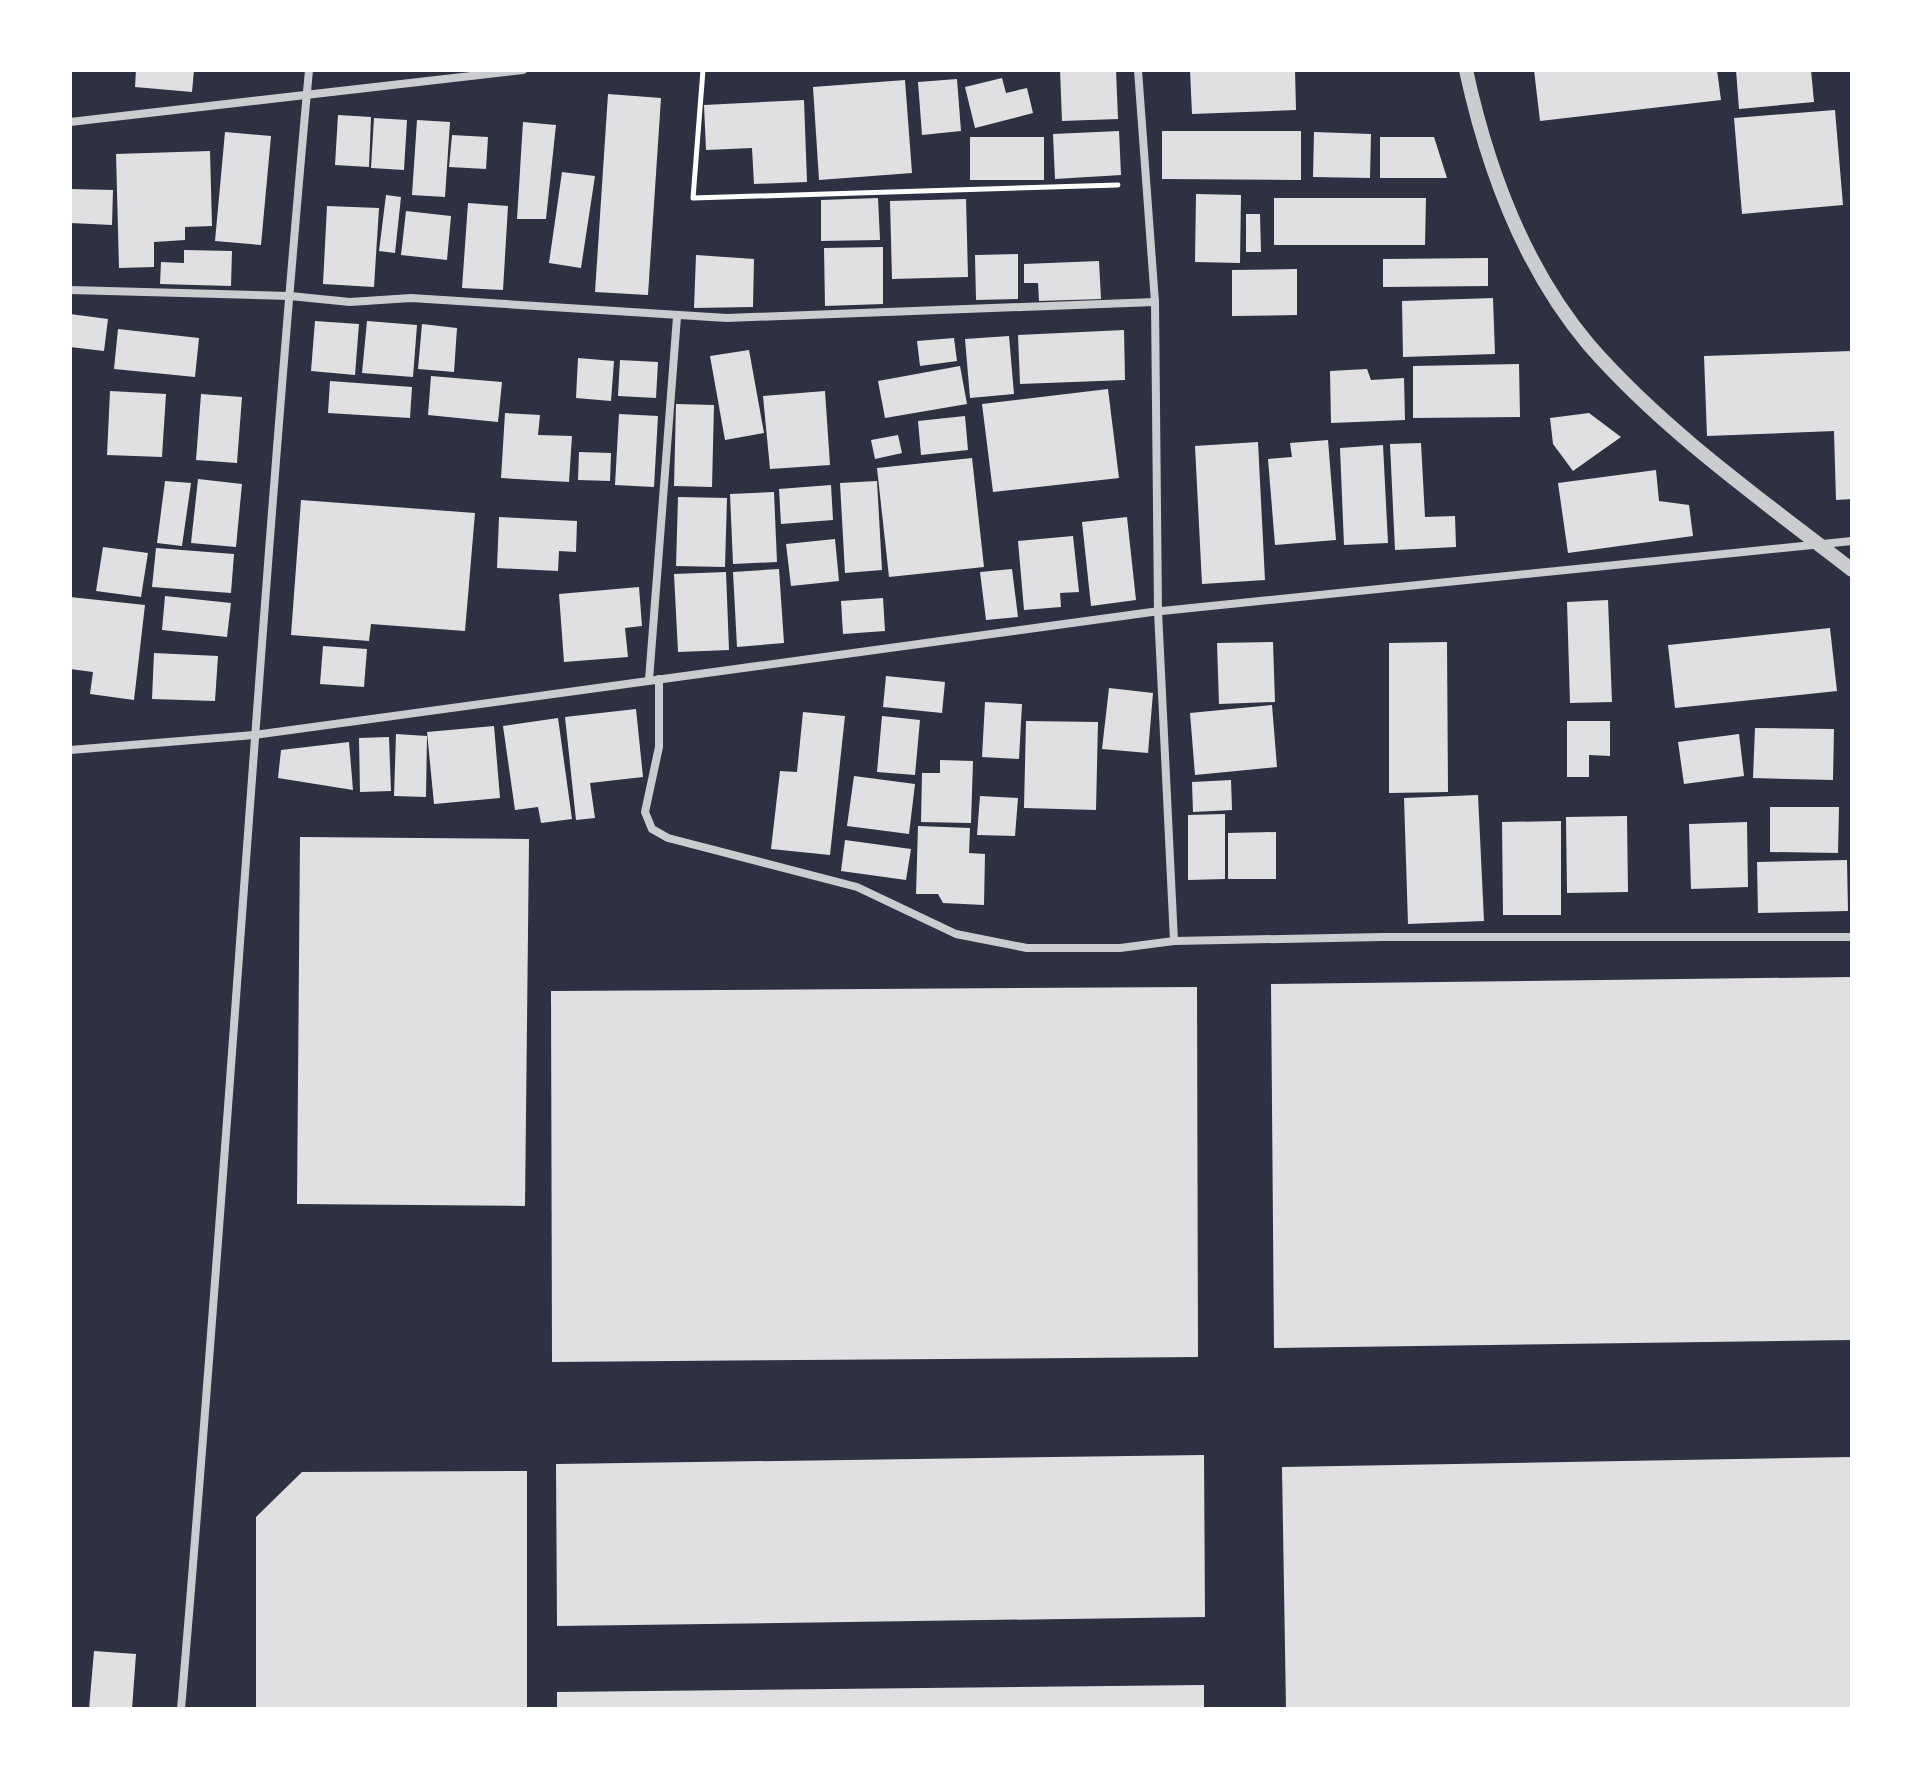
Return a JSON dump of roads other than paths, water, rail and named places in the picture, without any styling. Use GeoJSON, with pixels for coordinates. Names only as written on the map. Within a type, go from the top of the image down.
{"type":"FeatureCollection","features":[{"type":"Feature","properties":{"kind":"street"},"geometry":{"type":"LineString","coordinates":[[181,1709],[208,1407],[254,735],[309,70]]}},
{"type":"Feature","properties":{"kind":"street"},"geometry":{"type":"LineString","coordinates":[[70,122],[523,70]]}},
{"type":"Feature","properties":{"kind":"street"},"geometry":{"type":"LineString","coordinates":[[1138,70],[1155,302],[1158,611],[1174,941]]}},
{"type":"Feature","properties":{"kind":"street"},"geometry":{"type":"LineString","coordinates":[[1466,70],[1497,181],[1533,258],[1568,316],[1598,354],[1657,412],[1852,570]]}},
{"type":"Feature","properties":{"kind":"street"},"geometry":{"type":"LineString","coordinates":[[70,290],[290,296],[350,302],[411,298],[677,317],[890,313],[1155,302]]}},
{"type":"Feature","properties":{"kind":"street"},"geometry":{"type":"LineString","coordinates":[[677,317],[654,680],[659,747],[645,812],[652,829],[668,838],[857,887],[956,934],[1027,948],[1120,948],[1174,941],[1382,937],[1852,937]]}},
{"type":"Feature","properties":{"kind":"street"},"geometry":{"type":"LineString","coordinates":[[70,750],[254,735],[1158,611],[1852,541]]}}]}
